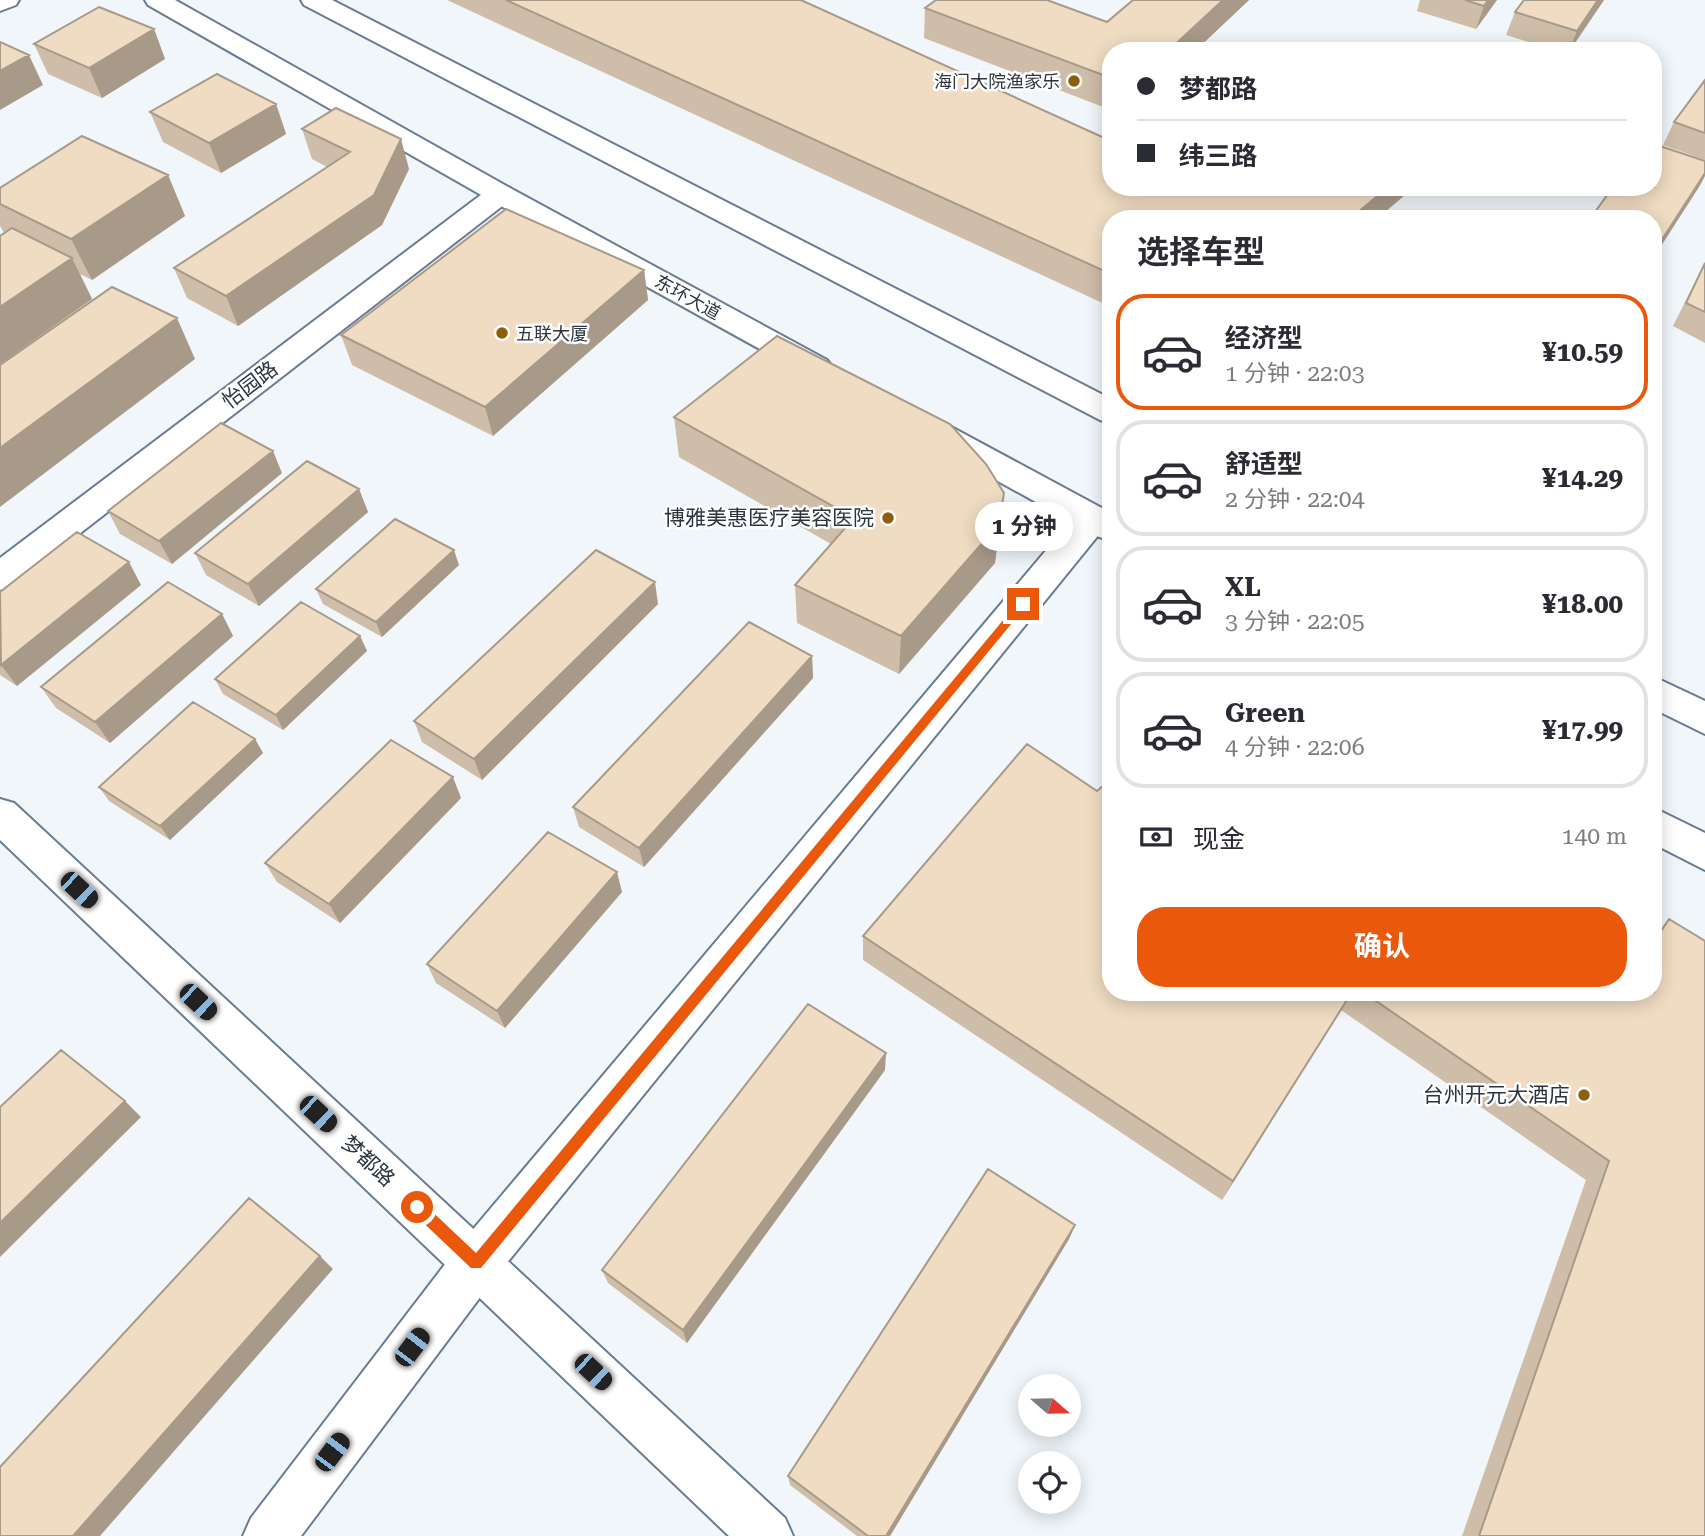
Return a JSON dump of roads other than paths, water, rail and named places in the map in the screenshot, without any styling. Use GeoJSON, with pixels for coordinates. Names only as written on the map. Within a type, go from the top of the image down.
{"type":"FeatureCollection","features":[{"type":"Feature","properties":{"kind":"main road"},"geometry":{"type":"LineString","coordinates":[[0,4],[7,0]]}},
{"type":"Feature","properties":{"kind":"main road","name":"东环大道"},"geometry":{"type":"LineString","coordinates":[[157,0],[500,194],[839,379]]}},
{"type":"Feature","properties":{"kind":"main road"},"geometry":{"type":"LineString","coordinates":[[313,0],[1102,407]]}},
{"type":"Feature","properties":{"kind":"main road","name":"怡园路"},"geometry":{"type":"LineString","coordinates":[[0,577],[500,194]]}},
{"type":"Feature","properties":{"kind":"main road"},"geometry":{"type":"LineString","coordinates":[[269,1536],[476,1263],[1102,523],[912,419]]}},
{"type":"Feature","properties":{"kind":"main road"},"geometry":{"type":"LineString","coordinates":[[1662,696],[1705,719]]}},
{"type":"Feature","properties":{"kind":"main road","name":"梦都路"},"geometry":{"type":"LineString","coordinates":[[0,815],[767,1536]]}},
{"type":"Feature","properties":{"kind":"main road"},"geometry":{"type":"LineString","coordinates":[[1662,829],[1705,853]]}},
{"type":"Feature","properties":{"kind":"place","name":"海门大院渔家乐"},"geometry":{"type":"Point","coordinates":[1074,81]}},
{"type":"Feature","properties":{"kind":"place","name":"五联大厦"},"geometry":{"type":"Point","coordinates":[502,333]}},
{"type":"Feature","properties":{"kind":"place","name":"博雅美惠医疗美容医院"},"geometry":{"type":"Point","coordinates":[888,518]}},
{"type":"Feature","properties":{"kind":"place","name":"台州开元大酒店"},"geometry":{"type":"Point","coordinates":[1584,1095]}}]}
